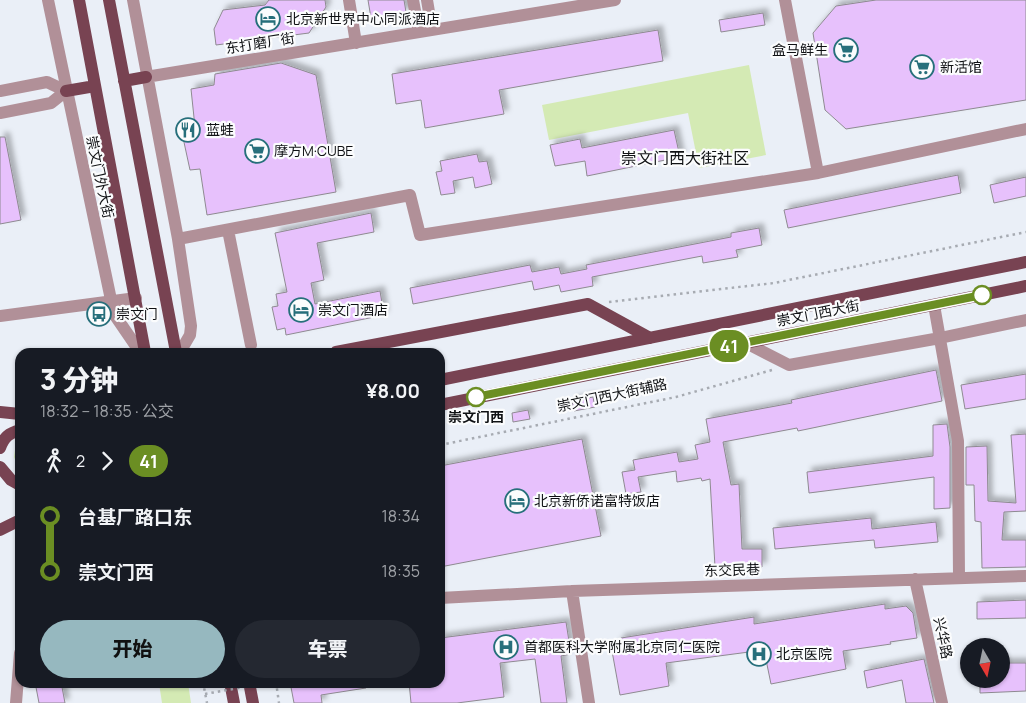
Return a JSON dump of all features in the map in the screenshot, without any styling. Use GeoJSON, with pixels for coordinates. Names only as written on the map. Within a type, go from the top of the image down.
{"type":"FeatureCollection","features":[{"type":"Feature","properties":{"kind":"main road","name":"崇文门外大街"},"geometry":{"type":"LineString","coordinates":[[78,0],[144,348]]}},
{"type":"Feature","properties":{"kind":"main road"},"geometry":{"type":"LineString","coordinates":[[109,0],[177,348]]}},
{"type":"Feature","properties":{"kind":"main road"},"geometry":{"type":"LineString","coordinates":[[124,81],[146,78]]}},
{"type":"Feature","properties":{"kind":"main road"},"geometry":{"type":"LineString","coordinates":[[66,91],[95,86]]}},
{"type":"Feature","properties":{"kind":"main road","name":"崇文门西大街"},"geometry":{"type":"LineString","coordinates":[[445,379],[1026,262]]}},
{"type":"Feature","properties":{"kind":"main road","name":"崇文门西大街"},"geometry":{"type":"LineString","coordinates":[[445,404],[1026,286]]}},
{"type":"Feature","properties":{"kind":"main road"},"geometry":{"type":"LineString","coordinates":[[357,348],[588,304],[650,338]]}},
{"type":"Feature","properties":{"kind":"main road"},"geometry":{"type":"LineString","coordinates":[[445,373],[464,376]]}},
{"type":"Feature","properties":{"kind":"main road"},"geometry":{"type":"LineString","coordinates":[[0,412],[15,414]]}},
{"type":"Feature","properties":{"kind":"main road"},"geometry":{"type":"LineString","coordinates":[[0,448],[4,438],[15,431]]}},
{"type":"Feature","properties":{"kind":"main road"},"geometry":{"type":"LineString","coordinates":[[0,467],[15,482]]}},
{"type":"Feature","properties":{"kind":"main road"},"geometry":{"type":"LineString","coordinates":[[0,530],[15,522]]}},
{"type":"Feature","properties":{"kind":"main road"},"geometry":{"type":"LineString","coordinates":[[231,688],[234,703]]}},
{"type":"Feature","properties":{"kind":"main road"},"geometry":{"type":"LineString","coordinates":[[251,688],[253,703]]}},
{"type":"Feature","properties":{"kind":"street","name":"崇文门外大街"},"geometry":{"type":"LineString","coordinates":[[48,0],[111,302],[118,322],[137,348]]}},
{"type":"Feature","properties":{"kind":"street"},"geometry":{"type":"LineString","coordinates":[[132,0],[178,240],[191,326],[190,335],[181,348]]}},
{"type":"Feature","properties":{"kind":"street"},"geometry":{"type":"LineString","coordinates":[[348,0],[356,43]]}},
{"type":"Feature","properties":{"kind":"street"},"geometry":{"type":"LineString","coordinates":[[414,0],[419,32]]}},
{"type":"Feature","properties":{"kind":"street"},"geometry":{"type":"LineString","coordinates":[[427,0],[432,30]]}},
{"type":"Feature","properties":{"kind":"street","name":"东打磨厂街"},"geometry":{"type":"LineString","coordinates":[[146,78],[616,0]]}},
{"type":"Feature","properties":{"kind":"street"},"geometry":{"type":"LineString","coordinates":[[785,0],[818,173]]}},
{"type":"Feature","properties":{"kind":"street"},"geometry":{"type":"LineString","coordinates":[[0,91],[47,82],[66,91],[51,103],[0,113]]}},
{"type":"Feature","properties":{"kind":"street"},"geometry":{"type":"LineString","coordinates":[[178,240],[410,195],[420,235],[818,173],[1026,129]]}},
{"type":"Feature","properties":{"kind":"street"},"geometry":{"type":"LineString","coordinates":[[228,230],[251,344]]}},
{"type":"Feature","properties":{"kind":"street"},"geometry":{"type":"LineString","coordinates":[[0,316],[136,298]]}},
{"type":"Feature","properties":{"kind":"street"},"geometry":{"type":"LineString","coordinates":[[934,305],[958,441],[959,577]]}},
{"type":"Feature","properties":{"kind":"street"},"geometry":{"type":"LineString","coordinates":[[746,343],[788,365],[940,338],[1026,320]]}},
{"type":"Feature","properties":{"kind":"street","name":"东交民巷"},"geometry":{"type":"LineString","coordinates":[[445,598],[572,591],[1026,576]]}},
{"type":"Feature","properties":{"kind":"street","name":"兴华路"},"geometry":{"type":"LineString","coordinates":[[915,579],[942,703]]}},
{"type":"Feature","properties":{"kind":"street"},"geometry":{"type":"LineString","coordinates":[[572,591],[589,703]]}},
{"type":"Feature","properties":{"kind":"street"},"geometry":{"type":"LineString","coordinates":[[16,703],[17,688]]}},
{"type":"Feature","properties":{"kind":"path"},"geometry":{"type":"LineString","coordinates":[[588,304],[774,283],[1026,232]]}},
{"type":"Feature","properties":{"kind":"path","name":"崇文门西大街辅路"},"geometry":{"type":"LineString","coordinates":[[445,444],[676,397],[788,365]]}},
{"type":"Feature","properties":{"kind":"path"},"geometry":{"type":"LineString","coordinates":[[204,688],[207,703]]}},
{"type":"Feature","properties":{"kind":"path"},"geometry":{"type":"LineString","coordinates":[[205,694],[240,688]]}},
{"type":"Feature","properties":{"kind":"path"},"geometry":{"type":"LineString","coordinates":[[276,688],[280,703]]}},
{"type":"Feature","properties":{"kind":"green space"},"geometry":{"type":"Polygon","coordinates":[[[749,65],[766,155],[699,168],[688,113],[549,140],[542,105],[749,65]]]}},
{"type":"Feature","properties":{"kind":"green space"},"geometry":{"type":"Polygon","coordinates":[[[160,688],[189,688],[191,703],[162,703],[160,688]]]}},
{"type":"Feature","properties":{"kind":"building","name":"北京新世界中心同派酒店"},"geometry":{"type":"Polygon","coordinates":[[[269,0],[325,0],[326,7],[309,33],[216,45],[214,29],[223,10],[265,5],[269,0]]]}},
{"type":"Feature","properties":{"kind":"building"},"geometry":{"type":"Polygon","coordinates":[[[368,0],[404,0],[406,12],[371,18],[368,0]]]}},
{"type":"Feature","properties":{"kind":"building","name":"新活馆"},"geometry":{"type":"Polygon","coordinates":[[[876,0],[1026,0],[1026,100],[846,129],[825,110],[813,33],[836,6],[876,0]]]}},
{"type":"Feature","properties":{"kind":"building"},"geometry":{"type":"Polygon","coordinates":[[[763,13],[765,25],[721,32],[719,20],[763,13]]]}},
{"type":"Feature","properties":{"kind":"building"},"geometry":{"type":"Polygon","coordinates":[[[658,30],[663,61],[499,90],[504,114],[425,128],[421,100],[396,104],[392,74],[658,30]]]}},
{"type":"Feature","properties":{"kind":"building","name":"摩方M·CUBE"},"geometry":{"type":"Polygon","coordinates":[[[281,63],[316,75],[336,192],[207,215],[200,169],[190,170],[182,133],[195,127],[191,89],[214,85],[215,74],[281,63]]]}},
{"type":"Feature","properties":{"kind":"building"},"geometry":{"type":"Polygon","coordinates":[[[674,130],[680,157],[587,176],[585,161],[555,166],[550,145],[580,139],[582,148],[674,130]]]}},
{"type":"Feature","properties":{"kind":"building"},"geometry":{"type":"Polygon","coordinates":[[[0,137],[5,137],[21,220],[0,224],[0,137]]]}},
{"type":"Feature","properties":{"kind":"building"},"geometry":{"type":"Polygon","coordinates":[[[477,154],[479,162],[487,161],[492,184],[475,188],[473,177],[453,181],[455,193],[441,195],[436,172],[442,171],[440,161],[477,154]]]}},
{"type":"Feature","properties":{"kind":"building"},"geometry":{"type":"Polygon","coordinates":[[[958,175],[961,193],[788,228],[784,210],[958,175]]]}},
{"type":"Feature","properties":{"kind":"building"},"geometry":{"type":"Polygon","coordinates":[[[1026,177],[1026,196],[994,203],[990,185],[1026,177]]]}},
{"type":"Feature","properties":{"kind":"building"},"geometry":{"type":"Polygon","coordinates":[[[371,213],[374,232],[317,243],[324,280],[311,283],[315,304],[380,291],[384,315],[286,335],[285,328],[277,330],[272,307],[278,306],[276,294],[287,292],[275,233],[371,213]]]}},
{"type":"Feature","properties":{"kind":"building"},"geometry":{"type":"Polygon","coordinates":[[[759,228],[762,245],[736,250],[738,257],[703,263],[702,256],[592,277],[593,286],[561,292],[559,285],[534,290],[532,281],[413,304],[410,288],[530,265],[532,272],[559,267],[561,274],[587,269],[586,265],[731,237],[731,233],[759,228]]]}},
{"type":"Feature","properties":{"kind":"building"},"geometry":{"type":"Polygon","coordinates":[[[936,370],[942,401],[798,431],[797,428],[723,442],[731,485],[739,484],[742,549],[762,549],[762,567],[715,567],[710,479],[702,481],[701,478],[677,482],[676,471],[638,477],[641,492],[626,494],[622,472],[635,470],[633,460],[677,452],[679,462],[698,459],[695,445],[710,442],[706,419],[792,403],[791,400],[936,370]]]}},
{"type":"Feature","properties":{"kind":"building"},"geometry":{"type":"Polygon","coordinates":[[[1026,374],[1026,399],[965,409],[961,385],[1026,374]]]}},
{"type":"Feature","properties":{"kind":"building"},"geometry":{"type":"Polygon","coordinates":[[[593,397],[595,407],[574,411],[572,401],[593,397]]]}},
{"type":"Feature","properties":{"kind":"building"},"geometry":{"type":"Polygon","coordinates":[[[528,410],[530,419],[513,422],[512,413],[528,410]]]}},
{"type":"Feature","properties":{"kind":"building"},"geometry":{"type":"Polygon","coordinates":[[[947,424],[950,447],[950,508],[934,509],[934,477],[809,493],[807,472],[933,456],[933,425],[947,424]]]}},
{"type":"Feature","properties":{"kind":"building"},"geometry":{"type":"Polygon","coordinates":[[[1026,434],[1026,511],[1004,512],[1002,540],[1026,540],[1026,567],[982,568],[981,522],[975,521],[974,485],[966,485],[966,447],[987,446],[988,501],[1016,503],[1011,435],[1026,434]]]}},
{"type":"Feature","properties":{"kind":"building","name":"北京新侨诺富特饭店"},"geometry":{"type":"Polygon","coordinates":[[[582,439],[601,536],[445,566],[445,465],[582,439]]]}},
{"type":"Feature","properties":{"kind":"building"},"geometry":{"type":"Polygon","coordinates":[[[871,518],[872,529],[936,522],[938,542],[875,548],[874,540],[775,549],[773,528],[871,518]]]}},
{"type":"Feature","properties":{"kind":"building"},"geometry":{"type":"Polygon","coordinates":[[[1026,600],[1026,618],[977,619],[977,602],[1026,600]]]}},
{"type":"Feature","properties":{"kind":"building"},"geometry":{"type":"Polygon","coordinates":[[[885,604],[885,609],[906,606],[913,613],[917,638],[843,651],[846,669],[771,684],[764,650],[666,663],[669,686],[620,695],[612,651],[621,638],[754,617],[754,624],[885,604]]]}},
{"type":"Feature","properties":{"kind":"building"},"geometry":{"type":"Polygon","coordinates":[[[566,622],[571,654],[561,656],[567,703],[541,703],[535,659],[500,663],[504,697],[457,703],[411,703],[410,688],[445,688],[445,637],[566,622]]]}},
{"type":"Feature","properties":{"kind":"building"},"geometry":{"type":"Polygon","coordinates":[[[924,659],[934,703],[906,703],[902,680],[867,688],[864,671],[924,659]]]}},
{"type":"Feature","properties":{"kind":"building"},"geometry":{"type":"Polygon","coordinates":[[[1010,663],[1026,663],[1026,691],[980,693],[980,688],[1010,688],[1010,663]]]}},
{"type":"Feature","properties":{"kind":"building"},"geometry":{"type":"Polygon","coordinates":[[[36,688],[62,688],[65,703],[39,703],[36,688]]]}},
{"type":"Feature","properties":{"kind":"building"},"geometry":{"type":"Polygon","coordinates":[[[291,688],[366,688],[321,695],[322,703],[294,703],[291,688]]]}},
{"type":"Feature","properties":{"kind":"bus line","name":"41"},"geometry":{"type":"LineString","coordinates":[[476,397],[982,295]]}},
{"type":"Feature","properties":{"kind":"place","name":"北京新世界中心同派酒店"},"geometry":{"type":"Point","coordinates":[268,19]}},
{"type":"Feature","properties":{"kind":"place","name":"盒马鲜生"},"geometry":{"type":"Point","coordinates":[846,50]}},
{"type":"Feature","properties":{"kind":"place","name":"新活馆"},"geometry":{"type":"Point","coordinates":[922,67]}},
{"type":"Feature","properties":{"kind":"place","name":"蓝蛙"},"geometry":{"type":"Point","coordinates":[188,130]}},
{"type":"Feature","properties":{"kind":"place","name":"摩方M·CUBE"},"geometry":{"type":"Point","coordinates":[257,151]}},
{"type":"Feature","properties":{"kind":"place","name":"崇文门酒店"},"geometry":{"type":"Point","coordinates":[301,310]}},
{"type":"Feature","properties":{"kind":"place","name":"崇文门"},"geometry":{"type":"Point","coordinates":[99,314]}},
{"type":"Feature","properties":{"kind":"place","name":"崇文门西"},"geometry":{"type":"Point","coordinates":[476,397]}},
{"type":"Feature","properties":{"kind":"place","name":"北京新侨诺富特饭店"},"geometry":{"type":"Point","coordinates":[517,501]}},
{"type":"Feature","properties":{"kind":"place","name":"首都医科大学附属北京同仁医院"},"geometry":{"type":"Point","coordinates":[506,647]}},
{"type":"Feature","properties":{"kind":"place","name":"北京医院"},"geometry":{"type":"Point","coordinates":[759,654]}},
{"type":"Feature","properties":{"kind":"district","name":"崇文门西大街社区"},"geometry":{"type":"Point","coordinates":[685,158]}}]}
